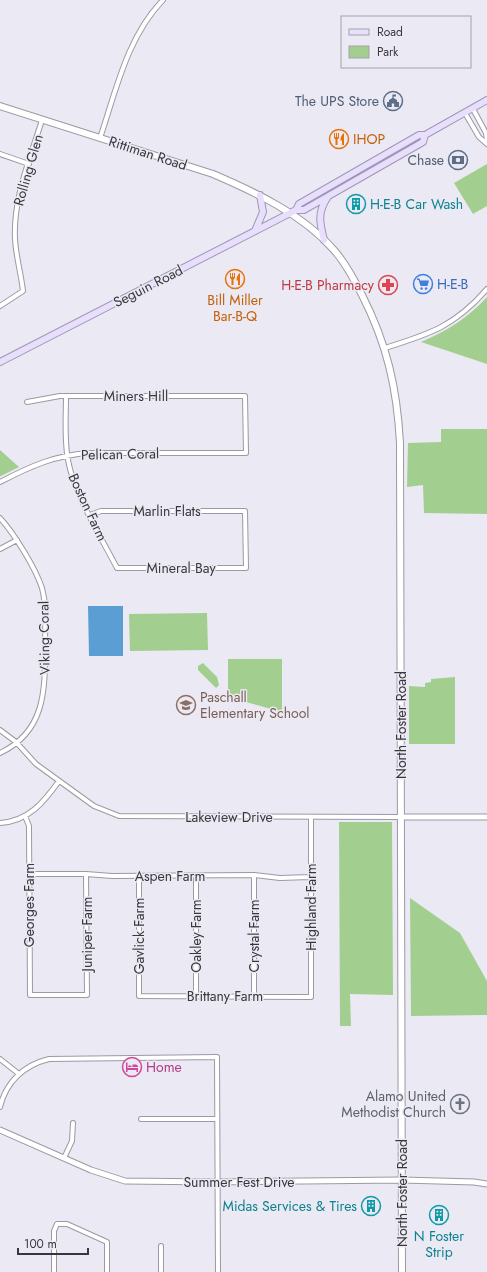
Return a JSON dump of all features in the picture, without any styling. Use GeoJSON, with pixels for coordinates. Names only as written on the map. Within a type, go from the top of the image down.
{"type":"FeatureCollection","features":[{"type":"Feature","properties":{"kind":"main road","name":"Seguin Road"},"geometry":{"type":"LineString","coordinates":[[296,210],[299,204],[419,135],[425,135],[487,100]]}},
{"type":"Feature","properties":{"kind":"main road","name":"Rittiman Road"},"geometry":{"type":"LineString","coordinates":[[0,106],[213,174],[260,195],[290,213]]}},
{"type":"Feature","properties":{"kind":"main road","name":"Seguin Road"},"geometry":{"type":"LineString","coordinates":[[0,362],[296,210],[304,210],[423,142],[425,135]]}},
{"type":"Feature","properties":{"kind":"main road"},"geometry":{"type":"LineString","coordinates":[[254,231],[262,212],[260,195]]}},
{"type":"Feature","properties":{"kind":"main road"},"geometry":{"type":"LineString","coordinates":[[324,240],[319,219],[319,212],[328,196]]}},
{"type":"Feature","properties":{"kind":"main road","name":"North Foster Road"},"geometry":{"type":"LineString","coordinates":[[290,213],[324,240],[346,266],[358,285],[371,312],[385,348],[396,398],[400,443],[402,1272]]}},
{"type":"Feature","properties":{"kind":"street"},"geometry":{"type":"LineString","coordinates":[[100,138],[131,47],[147,18],[163,0]]}},
{"type":"Feature","properties":{"kind":"street"},"geometry":{"type":"LineString","coordinates":[[472,109],[486,133],[487,141]]}},
{"type":"Feature","properties":{"kind":"street"},"geometry":{"type":"LineString","coordinates":[[465,113],[479,137],[487,144]]}},
{"type":"Feature","properties":{"kind":"street","name":"Rolling Glen"},"geometry":{"type":"LineString","coordinates":[[0,306],[23,291],[17,259],[15,216],[18,197],[42,120]]}},
{"type":"Feature","properties":{"kind":"street"},"geometry":{"type":"LineString","coordinates":[[0,154],[29,164]]}},
{"type":"Feature","properties":{"kind":"street"},"geometry":{"type":"LineString","coordinates":[[385,348],[440,328],[465,312],[487,289]]}},
{"type":"Feature","properties":{"kind":"street","name":"Miners Hill"},"geometry":{"type":"LineString","coordinates":[[27,402],[66,396],[245,396],[246,453]]}},
{"type":"Feature","properties":{"kind":"street","name":"Boston Farm"},"geometry":{"type":"LineString","coordinates":[[66,396],[67,455],[75,486],[117,568]]}},
{"type":"Feature","properties":{"kind":"street","name":"Pelican Coral"},"geometry":{"type":"LineString","coordinates":[[0,482],[40,463],[67,455],[90,453],[246,453]]}},
{"type":"Feature","properties":{"kind":"street","name":"Marlin Flats"},"geometry":{"type":"LineString","coordinates":[[90,515],[102,511],[245,511],[246,568]]}},
{"type":"Feature","properties":{"kind":"street","name":"Viking Coral"},"geometry":{"type":"LineString","coordinates":[[0,518],[17,540],[40,584],[45,602],[45,681],[42,704],[36,719],[29,730],[16,742],[0,753]]}},
{"type":"Feature","properties":{"kind":"street"},"geometry":{"type":"LineString","coordinates":[[0,549],[17,540]]}},
{"type":"Feature","properties":{"kind":"street","name":"Mineral Bay"},"geometry":{"type":"LineString","coordinates":[[117,568],[246,568]]}},
{"type":"Feature","properties":{"kind":"street","name":"Lakeview Drive"},"geometry":{"type":"LineString","coordinates":[[0,730],[16,742],[29,757],[94,806],[111,814],[125,817],[487,817]]}},
{"type":"Feature","properties":{"kind":"street"},"geometry":{"type":"LineString","coordinates":[[0,823],[25,816],[45,800],[59,781]]}},
{"type":"Feature","properties":{"kind":"street","name":"Georges Farm"},"geometry":{"type":"LineString","coordinates":[[25,816],[29,826],[30,995]]}},
{"type":"Feature","properties":{"kind":"street","name":"Highland Farm"},"geometry":{"type":"LineString","coordinates":[[311,817],[311,997]]}},
{"type":"Feature","properties":{"kind":"street","name":"Aspen Farm"},"geometry":{"type":"LineString","coordinates":[[29,874],[86,874],[112,876],[254,875],[280,878],[310,877]]}},
{"type":"Feature","properties":{"kind":"street","name":"Juniper Farm"},"geometry":{"type":"LineString","coordinates":[[30,995],[87,994],[86,874]]}},
{"type":"Feature","properties":{"kind":"street","name":"Crystal Farm"},"geometry":{"type":"LineString","coordinates":[[254,875],[254,996]]}},
{"type":"Feature","properties":{"kind":"street","name":"Gavlick Farm"},"geometry":{"type":"LineString","coordinates":[[139,876],[139,996]]}},
{"type":"Feature","properties":{"kind":"street","name":"Oakley Farm"},"geometry":{"type":"LineString","coordinates":[[196,876],[196,996]]}},
{"type":"Feature","properties":{"kind":"street","name":"Brittany Farm"},"geometry":{"type":"LineString","coordinates":[[139,996],[311,997]]}},
{"type":"Feature","properties":{"kind":"street"},"geometry":{"type":"LineString","coordinates":[[0,1107],[7,1088],[19,1074],[36,1063],[56,1058],[217,1057],[218,1272]]}},
{"type":"Feature","properties":{"kind":"street"},"geometry":{"type":"LineString","coordinates":[[0,1059],[19,1074]]}},
{"type":"Feature","properties":{"kind":"street"},"geometry":{"type":"LineString","coordinates":[[141,1119],[217,1119]]}},
{"type":"Feature","properties":{"kind":"street"},"geometry":{"type":"LineString","coordinates":[[64,1158],[72,1141],[73,1123]]}},
{"type":"Feature","properties":{"kind":"street","name":"Summer Fest Drive"},"geometry":{"type":"LineString","coordinates":[[0,1130],[104,1175],[125,1180],[217,1182],[402,1180],[474,1182],[487,1184]]}},
{"type":"Feature","properties":{"kind":"street"},"geometry":{"type":"LineString","coordinates":[[54,1272],[54,1231],[57,1224],[66,1224],[107,1242],[108,1272]]}},
{"type":"Feature","properties":{"kind":"street"},"geometry":{"type":"LineString","coordinates":[[161,1246],[161,1272]]}},
{"type":"Feature","properties":{"kind":"green space"},"geometry":{"type":"Polygon","coordinates":[[[487,164],[487,206],[473,214],[454,183],[487,164]]]}},
{"type":"Feature","properties":{"kind":"green space"},"geometry":{"type":"Polygon","coordinates":[[[487,297],[487,364],[421,342],[465,318],[487,297]]]}},
{"type":"Feature","properties":{"kind":"green space"},"geometry":{"type":"Polygon","coordinates":[[[441,429],[487,429],[487,514],[424,513],[423,485],[407,487],[408,443],[441,442],[441,429]]]}},
{"type":"Feature","properties":{"kind":"green space"},"geometry":{"type":"Polygon","coordinates":[[[0,450],[19,467],[1,476],[0,476],[0,450]]]}},
{"type":"Feature","properties":{"kind":"green space"},"geometry":{"type":"Polygon","coordinates":[[[207,613],[208,650],[130,651],[129,614],[207,613]]]}},
{"type":"Feature","properties":{"kind":"green space"},"geometry":{"type":"Polygon","coordinates":[[[228,659],[282,659],[282,712],[228,697],[228,659]]]}},
{"type":"Feature","properties":{"kind":"green space"},"geometry":{"type":"Polygon","coordinates":[[[203,663],[217,677],[219,685],[216,688],[198,670],[198,666],[203,663]]]}},
{"type":"Feature","properties":{"kind":"green space"},"geometry":{"type":"Polygon","coordinates":[[[455,677],[455,744],[409,744],[409,686],[425,687],[425,683],[431,682],[431,679],[455,677]]]}},
{"type":"Feature","properties":{"kind":"green space"},"geometry":{"type":"Polygon","coordinates":[[[339,822],[392,822],[393,995],[350,994],[351,1026],[340,1026],[339,822]]]}},
{"type":"Feature","properties":{"kind":"green space"},"geometry":{"type":"Polygon","coordinates":[[[410,898],[460,933],[487,981],[487,1015],[411,1016],[410,898]]]}},
{"type":"Feature","properties":{"kind":"water"},"geometry":{"type":"Polygon","coordinates":[[[88,606],[123,606],[123,656],[89,656],[88,606]]]}},
{"type":"Feature","properties":{"kind":"place","name":"The UPS Store"},"geometry":{"type":"Point","coordinates":[393,101]}},
{"type":"Feature","properties":{"kind":"place","name":"IHOP"},"geometry":{"type":"Point","coordinates":[339,139]}},
{"type":"Feature","properties":{"kind":"place","name":"Chase"},"geometry":{"type":"Point","coordinates":[458,160]}},
{"type":"Feature","properties":{"kind":"place","name":"H-E-B Car Wash"},"geometry":{"type":"Point","coordinates":[356,204]}},
{"type":"Feature","properties":{"kind":"place","name":"Bill Miller Bar-B-Q"},"geometry":{"type":"Point","coordinates":[235,279]}},
{"type":"Feature","properties":{"kind":"place","name":"H-E-B"},"geometry":{"type":"Point","coordinates":[423,284]}},
{"type":"Feature","properties":{"kind":"place","name":"H-E-B Pharmacy"},"geometry":{"type":"Point","coordinates":[388,285]}},
{"type":"Feature","properties":{"kind":"place","name":"Paschall Elementary School"},"geometry":{"type":"Point","coordinates":[186,705]}},
{"type":"Feature","properties":{"kind":"place","name":"Home"},"geometry":{"type":"Point","coordinates":[132,1067]}},
{"type":"Feature","properties":{"kind":"place","name":"Alamo United Methodist Church"},"geometry":{"type":"Point","coordinates":[460,1104]}},
{"type":"Feature","properties":{"kind":"place","name":"Midas Services & Tires"},"geometry":{"type":"Point","coordinates":[371,1206]}},
{"type":"Feature","properties":{"kind":"place","name":"N Foster Strip"},"geometry":{"type":"Point","coordinates":[439,1215]}}]}
